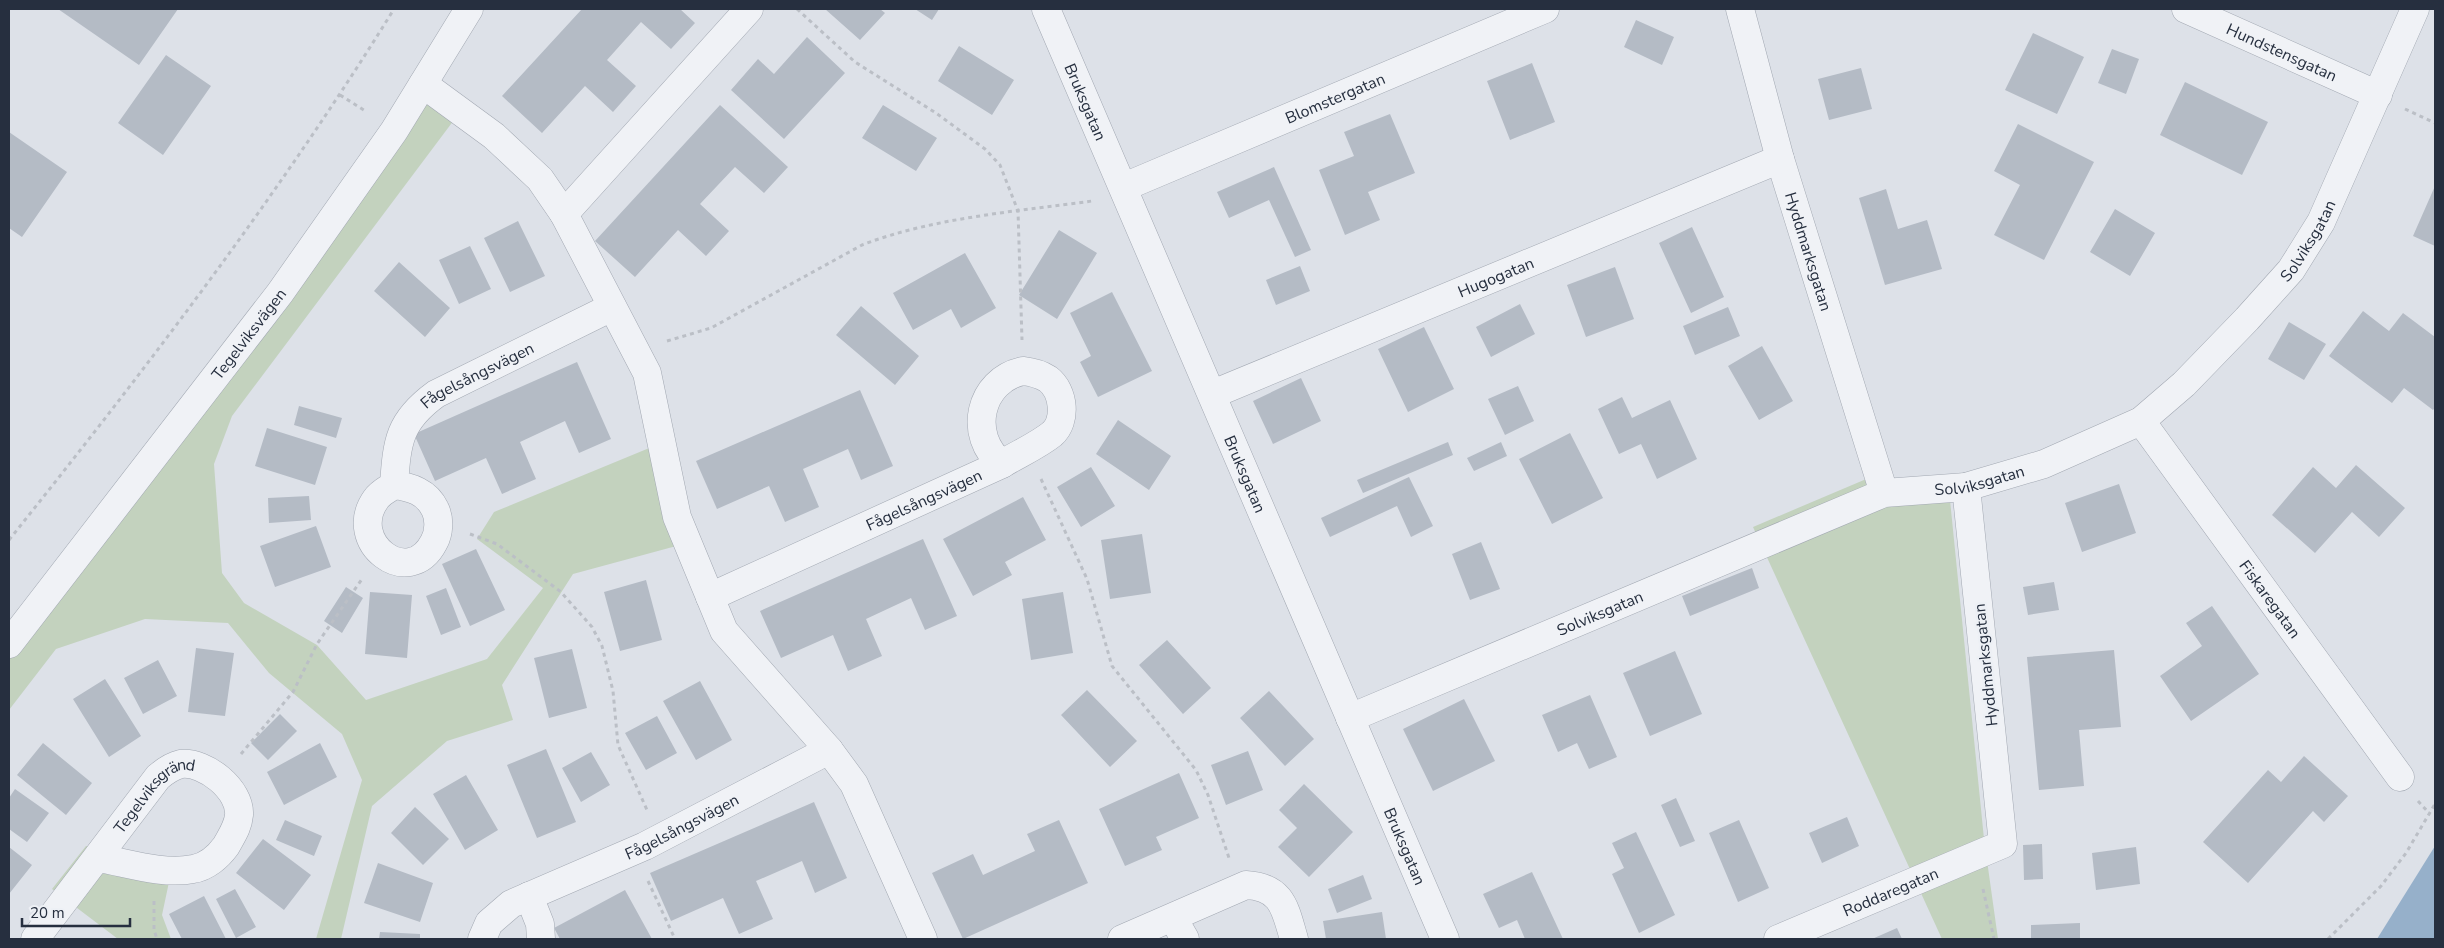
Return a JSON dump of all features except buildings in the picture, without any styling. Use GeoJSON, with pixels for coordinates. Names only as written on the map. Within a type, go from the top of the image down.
{"type":"FeatureCollection","features":[{"type":"Feature","properties":{"kind":"street","name":"Tegelviksvägen"},"geometry":{"type":"LineString","coordinates":[[9,644],[280,293],[394,130],[469,9]]}},
{"type":"Feature","properties":{"kind":"street"},"geometry":{"type":"LineString","coordinates":[[564,214],[749,9]]}},
{"type":"Feature","properties":{"kind":"street","name":"Bruksgatan"},"geometry":{"type":"LineString","coordinates":[[1046,9],[1213,394],[1445,939]]}},
{"type":"Feature","properties":{"kind":"street","name":"Blomstergatan"},"geometry":{"type":"LineString","coordinates":[[1124,187],[1544,9]]}},
{"type":"Feature","properties":{"kind":"street","name":"Hyddmarksgatan"},"geometry":{"type":"LineString","coordinates":[[1740,9],[1780,159],[1884,493]]}},
{"type":"Feature","properties":{"kind":"street","name":"Hundstensgatan"},"geometry":{"type":"LineString","coordinates":[[2186,9],[2378,95]]}},
{"type":"Feature","properties":{"kind":"street","name":"Solviksgatan"},"geometry":{"type":"LineString","coordinates":[[1350,718],[1884,493],[1966,487],[2044,464],[2141,421],[2184,384],[2291,270],[2320,222],[2416,9]]}},
{"type":"Feature","properties":{"kind":"street"},"geometry":{"type":"LineString","coordinates":[[423,84],[494,136],[540,180],[564,214],[647,373],[677,517],[724,632],[829,750],[854,784],[924,939]]}},
{"type":"Feature","properties":{"kind":"street","name":"Hugogatan"},"geometry":{"type":"LineString","coordinates":[[1213,394],[1780,159]]}},
{"type":"Feature","properties":{"kind":"street","name":"Fågelsångsvägen"},"geometry":{"type":"LineString","coordinates":[[394,485],[396,456],[402,431],[418,407],[436,394],[612,307]]}},
{"type":"Feature","properties":{"kind":"street","name":"Fågelsångsvägen"},"geometry":{"type":"LineString","coordinates":[[710,597],[1002,464],[1052,433],[1060,422],[1062,406],[1059,393],[1050,380],[1036,372],[1023,371],[1012,373],[990,391],[983,406],[980,422],[982,435],[988,450],[1002,464]]}},
{"type":"Feature","properties":{"kind":"street","name":"Fiskaregatan"},"geometry":{"type":"LineString","coordinates":[[2141,421],[2400,777]]}},
{"type":"Feature","properties":{"kind":"street"},"geometry":{"type":"LineString","coordinates":[[394,485],[410,486],[426,496],[436,509],[438,527],[431,548],[415,562],[397,562],[380,553],[369,534],[368,516],[377,497],[394,485]]}},
{"type":"Feature","properties":{"kind":"street","name":"Hyddmarksgatan"},"geometry":{"type":"LineString","coordinates":[[1966,487],[2003,844]]}},
{"type":"Feature","properties":{"kind":"street","name":"Fågelsångsvägen"},"geometry":{"type":"LineString","coordinates":[[482,939],[489,923],[512,904],[645,846],[829,750]]}},
{"type":"Feature","properties":{"kind":"street","name":"Tegelviksgränd"},"geometry":{"type":"LineString","coordinates":[[35,939],[158,777],[168,768],[181,764],[194,765],[220,780],[234,796],[239,814],[236,829],[223,849],[212,861],[196,869],[180,871],[98,858]]}},
{"type":"Feature","properties":{"kind":"street","name":"Roddaregatan"},"geometry":{"type":"LineString","coordinates":[[1778,939],[2003,844]]}},
{"type":"Feature","properties":{"kind":"street"},"geometry":{"type":"LineString","coordinates":[[1122,939],[1179,929],[1246,885],[1257,886],[1276,895],[1282,903],[1294,939]]}},
{"type":"Feature","properties":{"kind":"street"},"geometry":{"type":"LineString","coordinates":[[529,896],[540,924],[541,939]]}},
{"type":"Feature","properties":{"kind":"path"},"geometry":{"type":"LineString","coordinates":[[9,540],[93,435],[236,242],[340,96],[394,9]]}},
{"type":"Feature","properties":{"kind":"path"},"geometry":{"type":"LineString","coordinates":[[797,9],[855,62],[936,113],[985,149],[1000,165],[1018,211],[1023,371]]}},
{"type":"Feature","properties":{"kind":"path"},"geometry":{"type":"LineString","coordinates":[[635,350],[710,328],[862,245],[887,235],[1018,211],[1097,200],[1109,197],[1124,187]]}},
{"type":"Feature","properties":{"kind":"path"},"geometry":{"type":"LineString","coordinates":[[1027,449],[1087,579],[1112,666],[1196,770],[1208,795],[1239,888]]}},
{"type":"Feature","properties":{"kind":"path"},"geometry":{"type":"LineString","coordinates":[[438,527],[475,536],[497,544],[561,592],[592,627],[602,646],[613,691],[618,745],[651,821],[642,868],[675,939]]}},
{"type":"Feature","properties":{"kind":"path"},"geometry":{"type":"LineString","coordinates":[[220,780],[293,692],[317,644],[380,553]]}},
{"type":"Feature","properties":{"kind":"path"},"geometry":{"type":"LineString","coordinates":[[2328,939],[2381,886],[2406,853],[2435,804]]}},
{"type":"Feature","properties":{"kind":"path"},"geometry":{"type":"LineString","coordinates":[[1976,855],[1994,939]]}},
{"type":"Feature","properties":{"kind":"green space"},"geometry":{"type":"Polygon","coordinates":[[[423,78],[460,112],[232,416],[214,464],[222,573],[244,603],[317,645],[366,700],[487,659],[543,588],[477,539],[494,512],[659,444],[680,545],[573,574],[502,685],[513,720],[447,741],[372,806],[341,939],[316,939],[362,780],[342,734],[269,673],[228,623],[145,619],[56,649],[9,710],[9,622],[283,269],[423,78]]]}},
{"type":"Feature","properties":{"kind":"green space"},"geometry":{"type":"Polygon","coordinates":[[[1871,477],[1948,480],[1984,839],[1998,939],[1942,939],[1753,527],[1871,477]]]}},
{"type":"Feature","properties":{"kind":"green space"},"geometry":{"type":"Polygon","coordinates":[[[86,846],[159,856],[169,882],[162,915],[171,939],[118,939],[52,889],[86,846]]]}},
{"type":"Feature","properties":{"kind":"water"},"geometry":{"type":"Polygon","coordinates":[[[2435,846],[2435,939],[2377,939],[2435,846]]]}}]}
